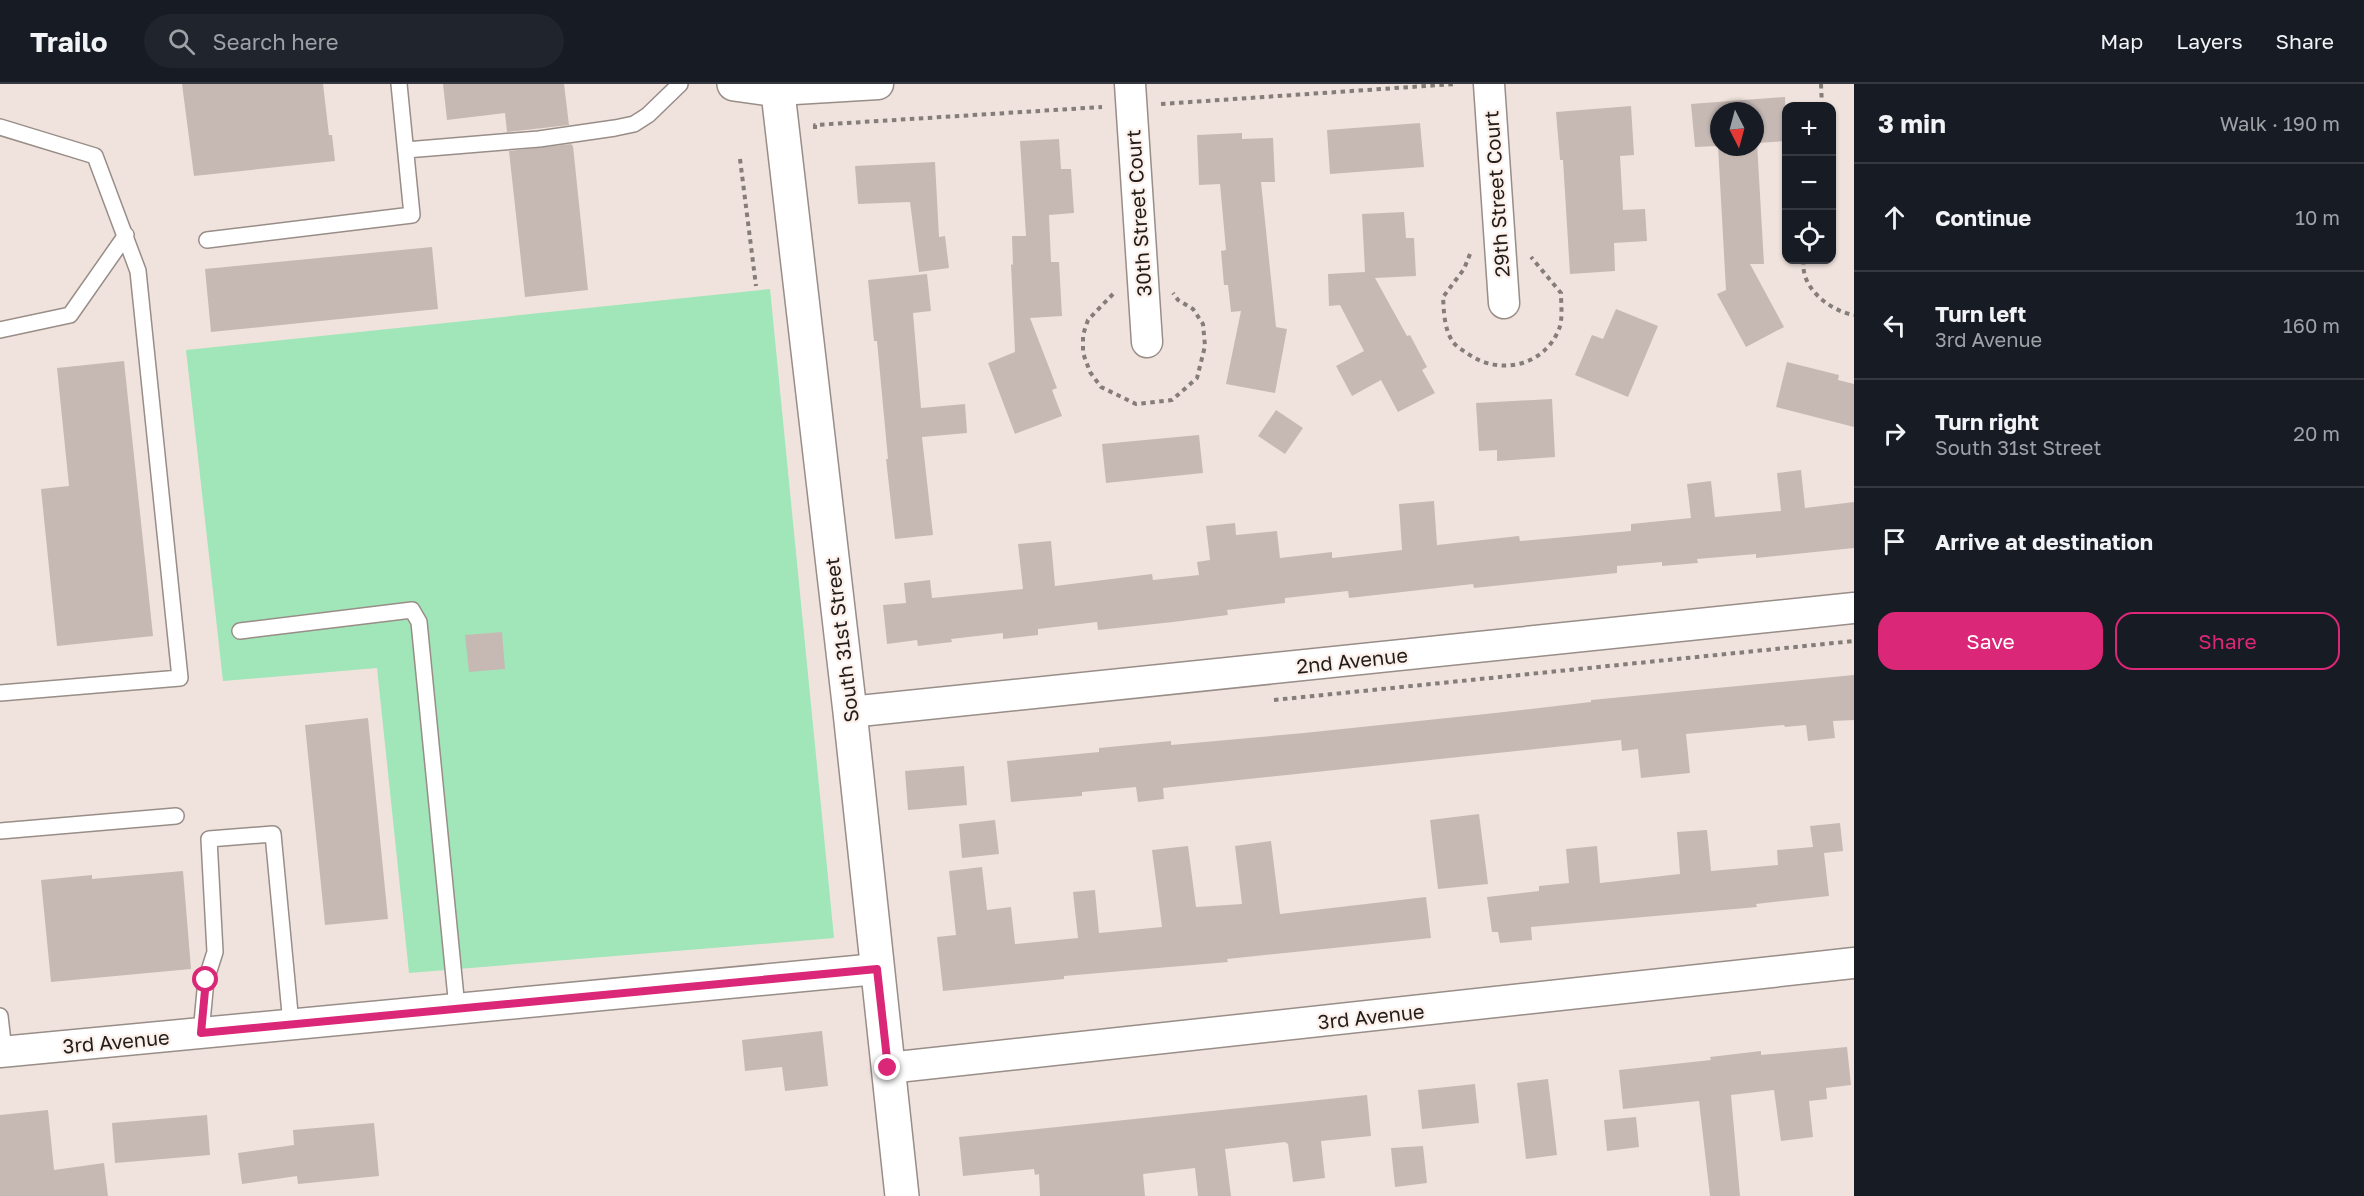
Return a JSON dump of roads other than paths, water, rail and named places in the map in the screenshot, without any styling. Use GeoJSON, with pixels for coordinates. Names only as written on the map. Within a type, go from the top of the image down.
{"type":"FeatureCollection","features":[{"type":"Feature","properties":{"kind":"street"},"geometry":{"type":"LineString","coordinates":[[734,84],[777,87],[878,84]]}},
{"type":"Feature","properties":{"kind":"street","name":"30th Street Court"},"geometry":{"type":"LineString","coordinates":[[1130,84],[1147,342]]}},
{"type":"Feature","properties":{"kind":"street","name":"29th Street Court"},"geometry":{"type":"LineString","coordinates":[[1489,84],[1504,303]]}},
{"type":"Feature","properties":{"kind":"street","name":"South 31st Street"},"geometry":{"type":"LineString","coordinates":[[777,87],[850,712],[902,1196]]}},
{"type":"Feature","properties":{"kind":"street","name":"2nd Avenue"},"geometry":{"type":"LineString","coordinates":[[850,712],[1854,608]]}},
{"type":"Feature","properties":{"kind":"street","name":"3rd Avenue"},"geometry":{"type":"LineString","coordinates":[[888,1068],[1854,963]]}},
{"type":"Feature","properties":{"kind":"street","name":"3rd Avenue"},"geometry":{"type":"LineString","coordinates":[[2,1052],[877,969]]}},
{"type":"Feature","properties":{"kind":"lane"},"geometry":{"type":"LineString","coordinates":[[207,240],[412,215],[399,84]]}},
{"type":"Feature","properties":{"kind":"lane"},"geometry":{"type":"LineString","coordinates":[[406,150],[539,139],[634,124],[648,116],[680,84]]}},
{"type":"Feature","properties":{"kind":"lane"},"geometry":{"type":"LineString","coordinates":[[0,127],[95,156],[126,235],[138,272],[180,678],[0,693]]}},
{"type":"Feature","properties":{"kind":"lane"},"geometry":{"type":"LineString","coordinates":[[0,330],[70,315],[126,235]]}},
{"type":"Feature","properties":{"kind":"lane"},"geometry":{"type":"LineString","coordinates":[[240,631],[412,610],[416,616],[419,622],[457,1008]]}},
{"type":"Feature","properties":{"kind":"lane"},"geometry":{"type":"LineString","coordinates":[[0,831],[176,816]]}},
{"type":"Feature","properties":{"kind":"lane"},"geometry":{"type":"LineString","coordinates":[[201,1033],[206,980],[215,952],[209,838],[273,834],[291,1024]]}},
{"type":"Feature","properties":{"kind":"lane"},"geometry":{"type":"LineString","coordinates":[[0,1017],[2,1052]]}}]}
